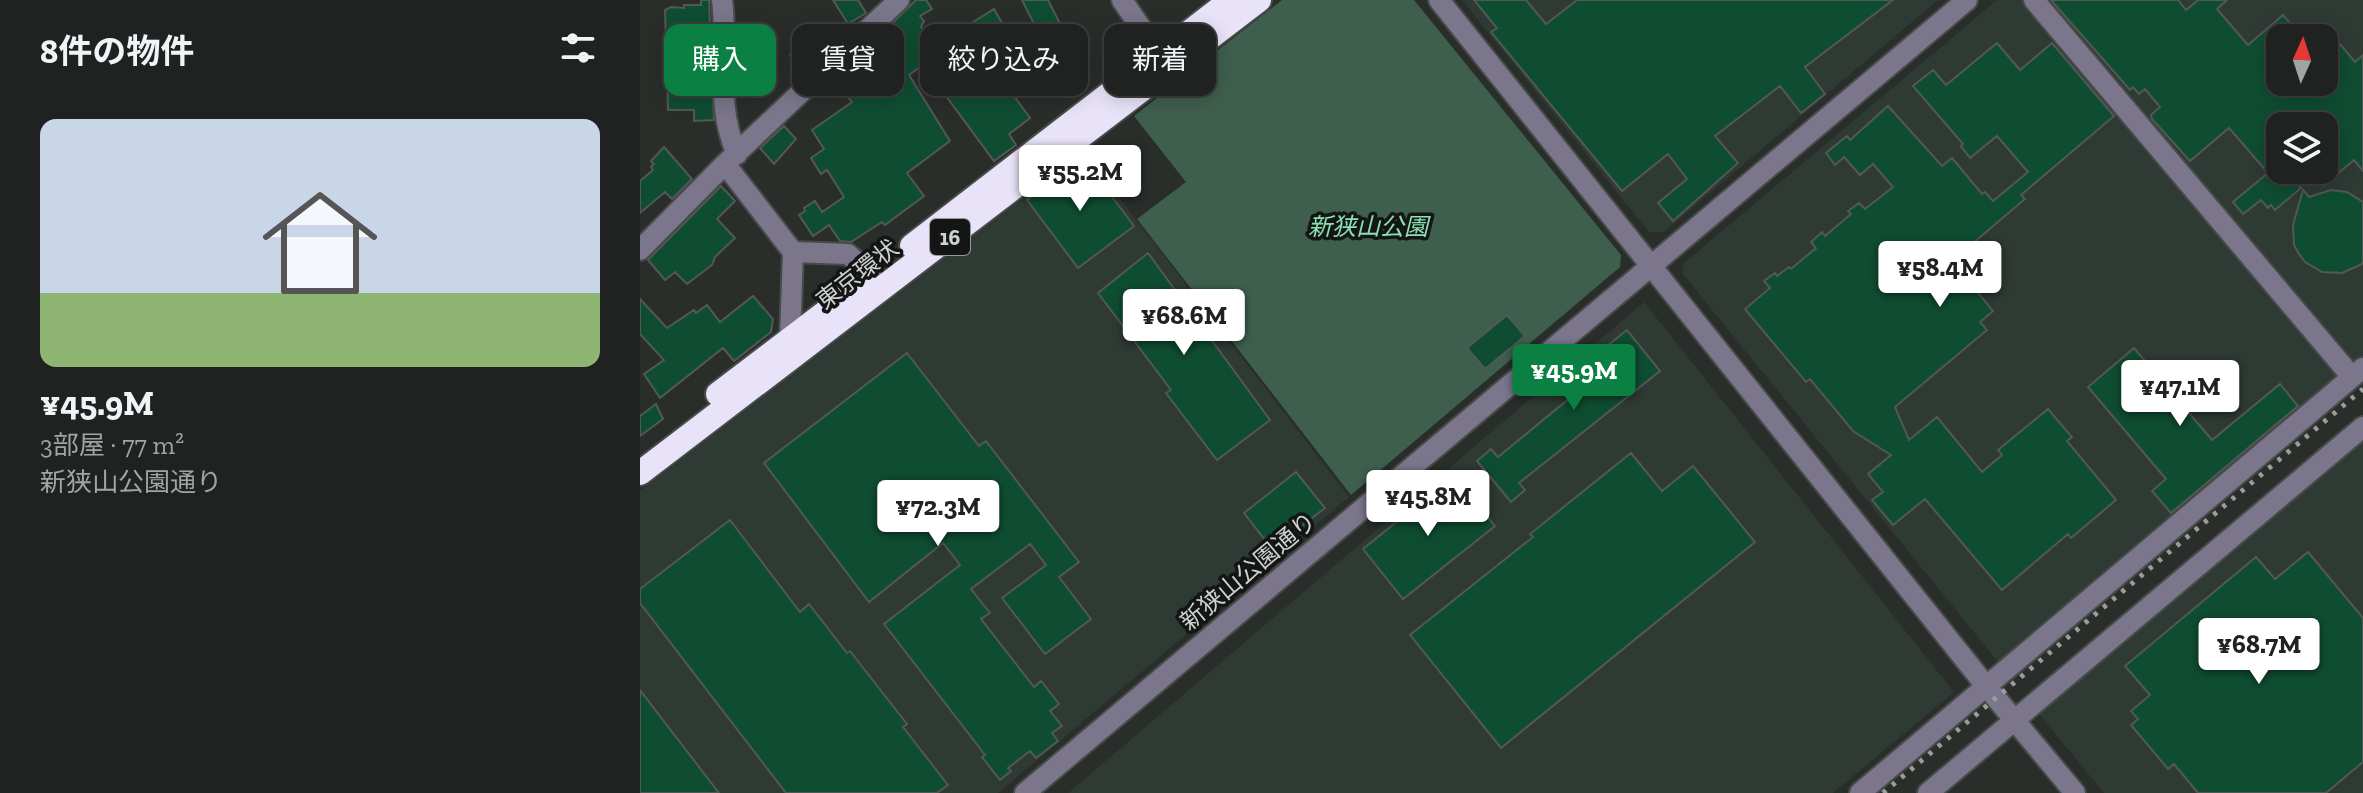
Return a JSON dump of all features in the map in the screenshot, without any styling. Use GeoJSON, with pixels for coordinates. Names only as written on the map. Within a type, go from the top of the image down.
{"type":"FeatureCollection","features":[{"type":"Feature","properties":{"kind":"highway","name":"東京環状"},"geometry":{"type":"LineString","coordinates":[[1199,24],[1231,0]]}},
{"type":"Feature","properties":{"kind":"highway","name":"東京環状"},"geometry":{"type":"LineString","coordinates":[[640,473],[1259,0]]}},
{"type":"Feature","properties":{"kind":"highway","name":"東京環状"},"geometry":{"type":"LineString","coordinates":[[640,454],[1105,96]]}},
{"type":"Feature","properties":{"kind":"street"},"geometry":{"type":"LineString","coordinates":[[722,0],[725,24],[722,97],[731,159],[793,252],[790,339]]}},
{"type":"Feature","properties":{"kind":"street"},"geometry":{"type":"LineString","coordinates":[[640,250],[899,0]]}},
{"type":"Feature","properties":{"kind":"street"},"geometry":{"type":"LineString","coordinates":[[1122,0],[1138,24]]}},
{"type":"Feature","properties":{"kind":"street"},"geometry":{"type":"LineString","coordinates":[[1439,0],[1986,686],[2075,793]]}},
{"type":"Feature","properties":{"kind":"street","name":"新狭山公園通り"},"geometry":{"type":"LineString","coordinates":[[1025,793],[1967,0]]}},
{"type":"Feature","properties":{"kind":"street"},"geometry":{"type":"LineString","coordinates":[[1860,793],[2357,372],[2034,0]]}},
{"type":"Feature","properties":{"kind":"street"},"geometry":{"type":"LineString","coordinates":[[793,252],[848,254],[872,276]]}},
{"type":"Feature","properties":{"kind":"street"},"geometry":{"type":"LineString","coordinates":[[1928,793],[2363,427]]}},
{"type":"Feature","properties":{"kind":"shaded area"},"geometry":{"type":"Polygon","coordinates":[[[1462,0],[1938,0],[1664,232],[1649,232],[1462,0]]]}},
{"type":"Feature","properties":{"kind":"shaded area"},"geometry":{"type":"Polygon","coordinates":[[[1997,0],[2022,0],[2336,371],[2336,379],[1999,663],[1682,273],[1684,263],[1997,0]]]}},
{"type":"Feature","properties":{"kind":"shaded area"},"geometry":{"type":"Polygon","coordinates":[[[2046,0],[2363,0],[2363,357],[2358,361],[2351,360],[2046,0]]]}},
{"type":"Feature","properties":{"kind":"shaded area"},"geometry":{"type":"Polygon","coordinates":[[[1084,152],[1349,497],[998,793],[640,793],[640,491],[1084,152]]]}},
{"type":"Feature","properties":{"kind":"shaded area"},"geometry":{"type":"Polygon","coordinates":[[[1644,302],[1954,692],[1833,793],[1068,793],[1644,302]]]}},
{"type":"Feature","properties":{"kind":"shaded area"},"geometry":{"type":"Polygon","coordinates":[[[2363,441],[2363,793],[2104,793],[2039,714],[2363,441]]]}},
{"type":"Feature","properties":{"kind":"green space","name":"新狭山公園"},"geometry":{"type":"Polygon","coordinates":[[[1282,0],[1414,0],[1621,255],[1620,267],[1351,495],[1137,219],[1186,182],[1134,116],[1160,96],[1216,96],[1216,52],[1282,0]]]}},
{"type":"Feature","properties":{"kind":"building"},"geometry":{"type":"Polygon","coordinates":[[[701,0],[709,0],[710,24],[665,24],[665,10],[701,5],[701,0]]]}},
{"type":"Feature","properties":{"kind":"building"},"geometry":{"type":"Polygon","coordinates":[[[833,0],[858,0],[866,13],[848,24],[833,0]]]}},
{"type":"Feature","properties":{"kind":"building"},"geometry":{"type":"Polygon","coordinates":[[[916,0],[926,0],[932,9],[920,16],[924,21],[920,24],[920,67],[909,75],[950,141],[907,173],[924,196],[885,225],[882,222],[851,242],[840,241],[829,225],[813,236],[799,215],[805,211],[804,208],[815,201],[822,212],[844,197],[827,170],[821,174],[811,158],[824,149],[812,130],[852,102],[847,96],[904,96],[904,24],[892,24],[916,0]]]}},
{"type":"Feature","properties":{"kind":"building"},"geometry":{"type":"Polygon","coordinates":[[[1022,0],[1048,0],[1060,24],[1034,24],[1022,0]]]}},
{"type":"Feature","properties":{"kind":"building"},"geometry":{"type":"Polygon","coordinates":[[[1474,0],[1526,0],[1546,24],[1577,0],[1893,0],[1805,67],[1825,94],[1801,113],[1780,86],[1715,136],[1738,163],[1673,221],[1658,203],[1687,179],[1668,154],[1622,191],[1491,32],[1497,28],[1474,0]]]}},
{"type":"Feature","properties":{"kind":"building"},"geometry":{"type":"Polygon","coordinates":[[[2051,0],[2178,0],[2186,10],[2198,0],[2227,0],[2217,9],[2248,45],[2266,30],[2266,96],[2338,96],[2338,42],[2355,62],[2363,55],[2363,171],[2354,160],[2338,173],[2338,112],[2266,112],[2266,171],[2229,128],[2190,161],[2152,119],[2151,115],[2160,107],[2145,89],[2139,94],[2133,87],[2130,90],[2051,0]]]}},
{"type":"Feature","properties":{"kind":"building"},"geometry":{"type":"Polygon","coordinates":[[[994,9],[1003,24],[970,24],[994,9]]]}},
{"type":"Feature","properties":{"kind":"building"},"geometry":{"type":"Polygon","coordinates":[[[2283,15],[2291,24],[2272,24],[2283,15]]]}},
{"type":"Feature","properties":{"kind":"building"},"geometry":{"type":"Polygon","coordinates":[[[1997,43],[2020,70],[2052,43],[2114,116],[2021,195],[2025,199],[1952,261],[1993,311],[1980,322],[1987,330],[1895,407],[1909,440],[1937,417],[1982,472],[2002,455],[1998,450],[2048,409],[2072,437],[2067,441],[2116,500],[2071,538],[2068,534],[2002,590],[1925,499],[1893,525],[1872,500],[1883,492],[1868,474],[1891,455],[1853,431],[1810,379],[1806,382],[1745,309],[1770,288],[1764,281],[1775,273],[1777,276],[1789,267],[1791,269],[1816,248],[1811,242],[1822,232],[1825,236],[1859,203],[1865,209],[1893,187],[1873,164],[1860,175],[1844,157],[1835,165],[1826,153],[1847,136],[1850,140],[1888,106],[1942,166],[1952,158],[1982,194],[1985,192],[1993,201],[2028,172],[1997,136],[1970,158],[1961,146],[1963,144],[1913,86],[1933,70],[1946,85],[1997,43]]]}},
{"type":"Feature","properties":{"kind":"building"},"geometry":{"type":"Polygon","coordinates":[[[668,96],[713,96],[714,120],[694,121],[694,110],[668,110],[668,96]]]}},
{"type":"Feature","properties":{"kind":"building"},"geometry":{"type":"Polygon","coordinates":[[[946,96],[1014,96],[1030,118],[1009,134],[1016,145],[994,161],[946,96]]]}},
{"type":"Feature","properties":{"kind":"building"},"geometry":{"type":"Polygon","coordinates":[[[784,126],[796,139],[774,164],[760,148],[784,126]]]}},
{"type":"Feature","properties":{"kind":"building"},"geometry":{"type":"Polygon","coordinates":[[[664,147],[692,179],[672,199],[665,192],[640,213],[640,181],[653,170],[651,161],[664,147]]]}},
{"type":"Feature","properties":{"kind":"building"},"geometry":{"type":"Polygon","coordinates":[[[1082,157],[1134,226],[1078,268],[1027,200],[1082,157]]]}},
{"type":"Feature","properties":{"kind":"building"},"geometry":{"type":"Polygon","coordinates":[[[2266,175],[2266,184],[2298,184],[2301,188],[2275,210],[2271,205],[2268,208],[2261,200],[2243,214],[2233,202],[2266,175]]]}},
{"type":"Feature","properties":{"kind":"building"},"geometry":{"type":"Polygon","coordinates":[[[721,186],[735,201],[717,219],[735,238],[715,257],[712,265],[687,284],[675,272],[665,280],[648,260],[721,186]]]}},
{"type":"Feature","properties":{"kind":"building"},"geometry":{"type":"Polygon","coordinates":[[[2303,190],[2309,197],[2331,190],[2347,192],[2363,202],[2363,263],[2342,273],[2322,272],[2305,262],[2294,245],[2293,225],[2303,190]]]}},
{"type":"Feature","properties":{"kind":"building"},"geometry":{"type":"Polygon","coordinates":[[[1148,253],[1270,420],[1217,460],[1166,393],[1171,390],[1098,293],[1148,253]]]}},
{"type":"Feature","properties":{"kind":"building"},"geometry":{"type":"Polygon","coordinates":[[[753,296],[773,319],[771,332],[734,361],[723,348],[660,398],[644,374],[664,360],[640,334],[640,299],[667,328],[707,305],[720,322],[753,296]]]}},
{"type":"Feature","properties":{"kind":"building"},"geometry":{"type":"Polygon","coordinates":[[[1507,315],[1525,336],[1485,369],[1467,348],[1507,315]]]}},
{"type":"Feature","properties":{"kind":"building"},"geometry":{"type":"Polygon","coordinates":[[[1627,330],[1660,371],[1519,483],[1525,490],[1511,502],[1477,461],[1491,449],[1498,457],[1571,397],[1560,384],[1627,330]]]}},
{"type":"Feature","properties":{"kind":"building"},"geometry":{"type":"Polygon","coordinates":[[[2134,348],[2212,440],[2280,384],[2298,406],[2171,513],[2152,491],[2166,479],[2088,387],[2134,348]]]}},
{"type":"Feature","properties":{"kind":"building"},"geometry":{"type":"Polygon","coordinates":[[[907,353],[979,446],[986,441],[1079,562],[1059,577],[1091,619],[1045,654],[1002,598],[1046,565],[1030,544],[971,589],[990,613],[981,619],[1034,687],[1041,681],[1059,704],[1050,711],[1062,726],[1052,733],[1058,741],[1036,758],[1030,751],[1008,768],[1011,771],[1000,780],[982,757],[985,755],[884,624],[960,565],[943,543],[869,602],[764,463],[907,353]],[[920,483],[901,498],[919,520],[938,506],[920,483]]]}},
{"type":"Feature","properties":{"kind":"building"},"geometry":{"type":"Polygon","coordinates":[[[656,404],[663,419],[640,436],[640,416],[656,404]]]}},
{"type":"Feature","properties":{"kind":"building"},"geometry":{"type":"Polygon","coordinates":[[[1631,453],[1662,491],[1693,466],[1755,542],[1501,748],[1410,635],[1533,537],[1530,534],[1631,453]]]}},
{"type":"Feature","properties":{"kind":"building"},"geometry":{"type":"Polygon","coordinates":[[[1296,472],[1325,508],[1272,549],[1244,513],[1296,472]]]}},
{"type":"Feature","properties":{"kind":"building"},"geometry":{"type":"Polygon","coordinates":[[[1451,478],[1495,526],[1403,599],[1363,549],[1451,478]]]}},
{"type":"Feature","properties":{"kind":"building"},"geometry":{"type":"Polygon","coordinates":[[[730,520],[800,612],[809,604],[847,653],[850,651],[907,724],[903,727],[948,785],[937,793],[786,793],[640,603],[640,589],[730,520]]]}},
{"type":"Feature","properties":{"kind":"building"},"geometry":{"type":"Polygon","coordinates":[[[2308,552],[2363,618],[2363,762],[2326,793],[2198,793],[2174,764],[2168,769],[2131,725],[2138,719],[2131,711],[2150,695],[2125,666],[2256,557],[2275,579],[2308,552]]]}},
{"type":"Feature","properties":{"kind":"building"},"geometry":{"type":"Polygon","coordinates":[[[640,690],[719,793],[640,793],[640,690]]]}},
{"type":"Feature","properties":{"kind":"railway"},"geometry":{"type":"LineString","coordinates":[[1883,793],[2363,389]]}}]}
